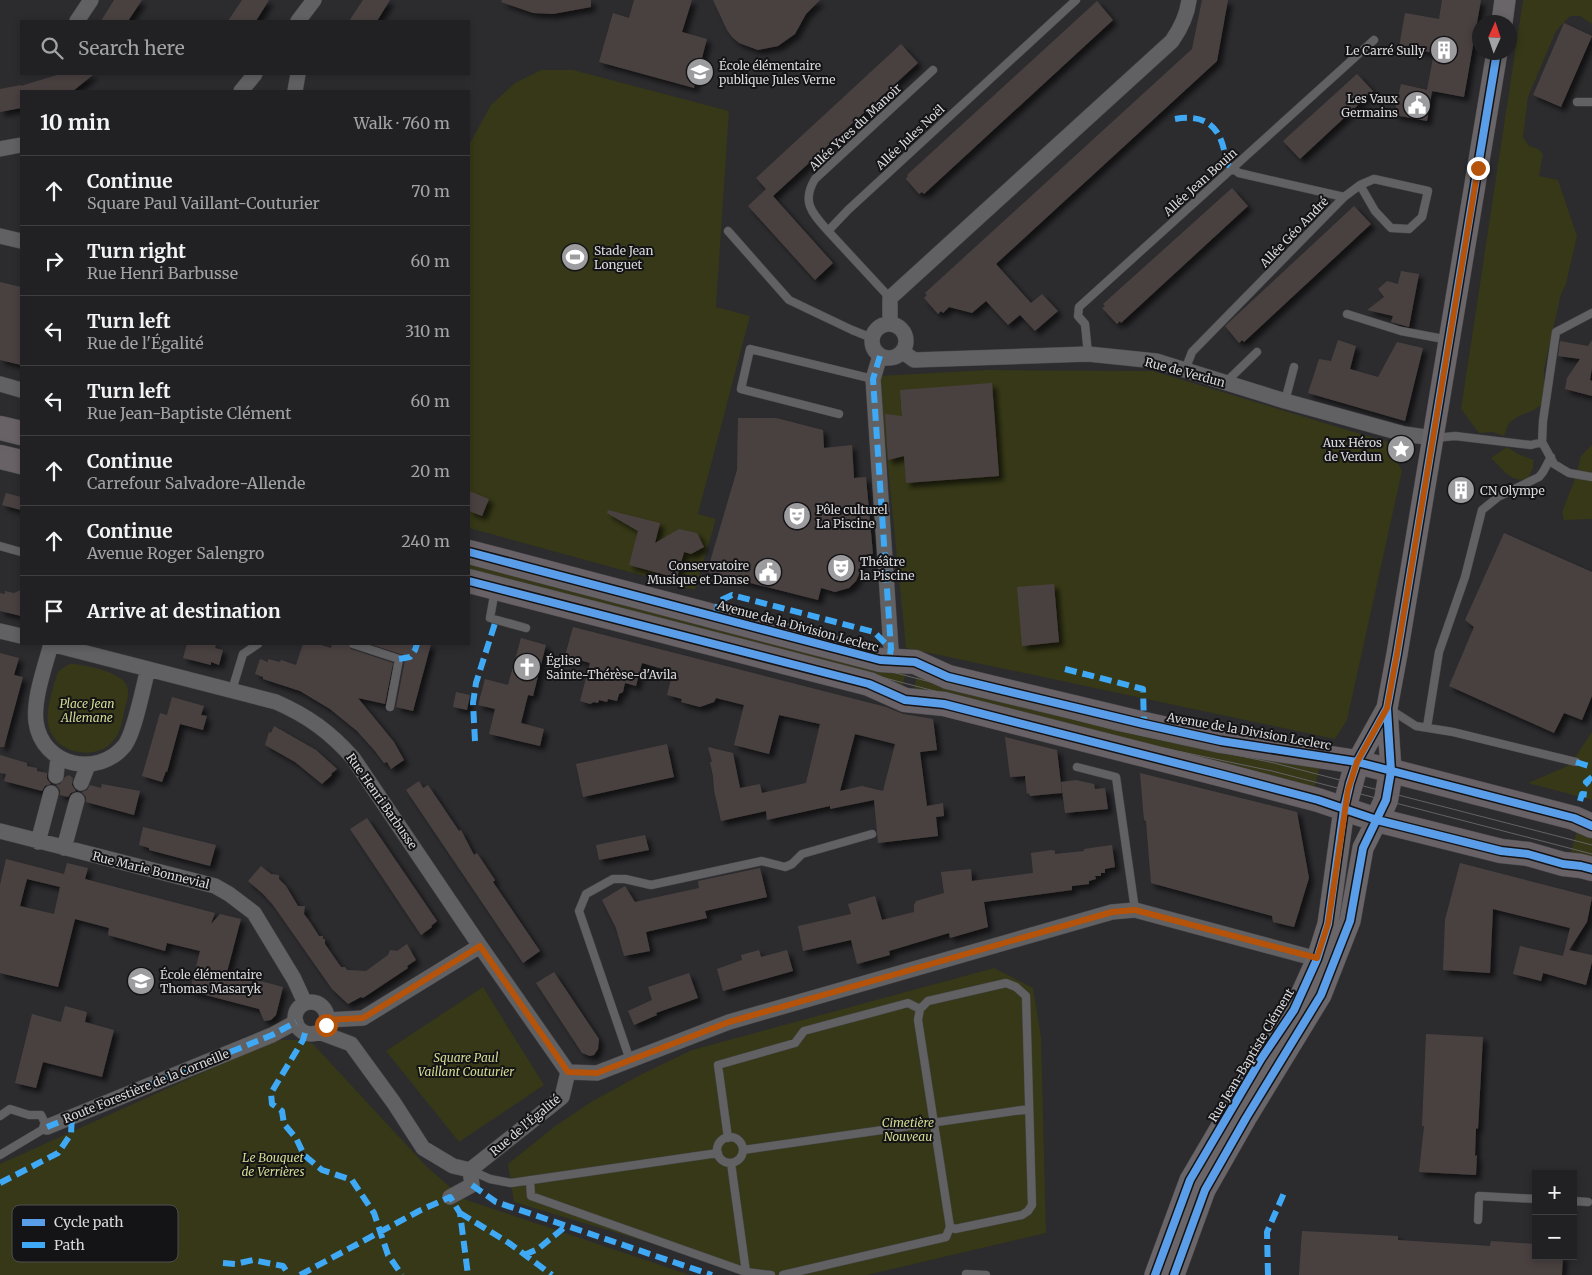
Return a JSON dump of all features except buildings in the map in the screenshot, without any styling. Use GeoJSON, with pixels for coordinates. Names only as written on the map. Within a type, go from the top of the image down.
{"type":"FeatureCollection","features":[{"type":"Feature","properties":{"kind":"main road"},"geometry":{"type":"LineString","coordinates":[[1503,15],[1506,0]]}},
{"type":"Feature","properties":{"kind":"main road"},"geometry":{"type":"LineString","coordinates":[[1174,1275],[1206,1190],[1251,1110],[1321,995],[1350,921],[1364,848],[1386,800],[1391,772],[1387,708],[1496,60]]}},
{"type":"Feature","properties":{"kind":"main road"},"geometry":{"type":"LineString","coordinates":[[0,428],[20,433]]}},
{"type":"Feature","properties":{"kind":"main road"},"geometry":{"type":"LineString","coordinates":[[0,457],[20,462]]}},
{"type":"Feature","properties":{"kind":"main road","name":"Avenue de la Division Leclerc"},"geometry":{"type":"LineString","coordinates":[[470,552],[880,660],[914,662],[948,677],[1144,724],[1221,740],[1357,762],[1574,818],[1592,826]]}},
{"type":"Feature","properties":{"kind":"main road"},"geometry":{"type":"LineString","coordinates":[[470,580],[869,684],[905,700],[944,704],[1153,756],[1344,809],[1377,820],[1501,851],[1528,854],[1563,864],[1592,869]]}},
{"type":"Feature","properties":{"kind":"main road"},"geometry":{"type":"LineString","coordinates":[[1344,809],[1357,762],[1387,708]]}},
{"type":"Feature","properties":{"kind":"main road","name":"Rue Jean-Baptiste Clément"},"geometry":{"type":"LineString","coordinates":[[1155,1275],[1190,1180],[1261,1059],[1294,1010],[1317,958],[1328,924],[1344,809]]}},
{"type":"Feature","properties":{"kind":"street"},"geometry":{"type":"LineString","coordinates":[[78,20],[91,0]]}},
{"type":"Feature","properties":{"kind":"street"},"geometry":{"type":"LineString","coordinates":[[890,323],[890,298],[1172,41],[1181,29],[1189,0]]}},
{"type":"Feature","properties":{"kind":"street"},"geometry":{"type":"LineString","coordinates":[[299,20],[311,10]]}},
{"type":"Feature","properties":{"kind":"street"},"geometry":{"type":"LineString","coordinates":[[242,90],[254,75]]}},
{"type":"Feature","properties":{"kind":"street"},"geometry":{"type":"LineString","coordinates":[[295,90],[298,75]]}},
{"type":"Feature","properties":{"kind":"street"},"geometry":{"type":"LineString","coordinates":[[0,149],[20,145]]}},
{"type":"Feature","properties":{"kind":"street"},"geometry":{"type":"LineString","coordinates":[[0,236],[20,241]]}},
{"type":"Feature","properties":{"kind":"street"},"geometry":{"type":"LineString","coordinates":[[889,660],[891,649],[873,379],[880,356],[872,346],[875,330],[879,326],[890,323],[900,327],[904,331],[907,341],[903,352]]}},
{"type":"Feature","properties":{"kind":"street","name":"Rue de Verdun"},"geometry":{"type":"LineString","coordinates":[[880,356],[884,358],[894,357],[903,352],[914,360],[1088,354],[1156,362],[1404,434],[1433,438]]}},
{"type":"Feature","properties":{"kind":"street"},"geometry":{"type":"LineString","coordinates":[[0,384],[20,390]]}},
{"type":"Feature","properties":{"kind":"street"},"geometry":{"type":"LineString","coordinates":[[0,631],[20,636]]}},
{"type":"Feature","properties":{"kind":"street"},"geometry":{"type":"LineString","coordinates":[[51,645],[36,702],[36,720],[42,741],[58,758],[74,764],[88,765],[100,763],[116,754],[126,744],[131,733],[148,669]]}},
{"type":"Feature","properties":{"kind":"street"},"geometry":{"type":"LineString","coordinates":[[60,645],[103,650]]}},
{"type":"Feature","properties":{"kind":"street","name":"Rue Henri Barbusse"},"geometry":{"type":"LineString","coordinates":[[103,650],[148,669],[276,702],[298,712],[339,742],[353,758],[568,1072]]}},
{"type":"Feature","properties":{"kind":"street"},"geometry":{"type":"LineString","coordinates":[[56,776],[58,758]]}},
{"type":"Feature","properties":{"kind":"street"},"geometry":{"type":"LineString","coordinates":[[81,783],[88,765]]}},
{"type":"Feature","properties":{"kind":"street"},"geometry":{"type":"LineString","coordinates":[[38,842],[52,793]]}},
{"type":"Feature","properties":{"kind":"street"},"geometry":{"type":"LineString","coordinates":[[64,848],[77,800]]}},
{"type":"Feature","properties":{"kind":"street","name":"Rue Marie Bonnevial"},"geometry":{"type":"LineString","coordinates":[[0,831],[215,886],[254,913],[294,979],[305,1003]]}},
{"type":"Feature","properties":{"kind":"street"},"geometry":{"type":"LineString","coordinates":[[568,1072],[597,1073],[729,1022],[1112,912],[1135,910],[1317,958]]}},
{"type":"Feature","properties":{"kind":"street"},"geometry":{"type":"LineString","coordinates":[[323,1026],[363,1018],[480,946]]}},
{"type":"Feature","properties":{"kind":"street"},"geometry":{"type":"LineString","coordinates":[[315,1002],[323,1007],[327,1015],[323,1026],[315,1034],[305,1033],[298,1027],[296,1022],[298,1008],[305,1003],[315,1002]]}},
{"type":"Feature","properties":{"kind":"street","name":"Route Forestière de la Corneille"},"geometry":{"type":"LineString","coordinates":[[47,1127],[272,1035],[296,1022]]}},
{"type":"Feature","properties":{"kind":"street"},"geometry":{"type":"LineString","coordinates":[[323,1026],[351,1044],[394,1103],[423,1148],[453,1166],[470,1170],[472,1185],[450,1197]]}},
{"type":"Feature","properties":{"kind":"street","name":"Rue de l'Égalité"},"geometry":{"type":"LineString","coordinates":[[470,1170],[562,1097],[568,1072]]}},
{"type":"Feature","properties":{"kind":"lane","name":"Allée Jules Noël"},"geometry":{"type":"LineString","coordinates":[[828,231],[848,210],[1076,0]]}},
{"type":"Feature","properties":{"kind":"lane","name":"Allée Jean Bouin"},"geometry":{"type":"LineString","coordinates":[[1088,354],[1085,324],[1078,316],[1079,307],[1374,40]]}},
{"type":"Feature","properties":{"kind":"lane","name":"Allée Yves du Manoir"},"geometry":{"type":"LineString","coordinates":[[828,231],[815,216],[809,203],[809,189],[815,179],[933,70]]}},
{"type":"Feature","properties":{"kind":"lane"},"geometry":{"type":"LineString","coordinates":[[1577,102],[1592,102]]}},
{"type":"Feature","properties":{"kind":"lane","name":"Allée Géo André"},"geometry":{"type":"LineString","coordinates":[[1232,168],[1239,173],[1344,197]]}},
{"type":"Feature","properties":{"kind":"lane"},"geometry":{"type":"LineString","coordinates":[[1344,197],[1360,185],[1374,179],[1428,191],[1422,217],[1409,229],[1391,228],[1375,211],[1360,185]]}},
{"type":"Feature","properties":{"kind":"lane","name":"Allée Géo André"},"geometry":{"type":"LineString","coordinates":[[1185,370],[1192,352],[1344,197]]}},
{"type":"Feature","properties":{"kind":"lane"},"geometry":{"type":"LineString","coordinates":[[728,231],[789,300],[872,338]]}},
{"type":"Feature","properties":{"kind":"lane"},"geometry":{"type":"LineString","coordinates":[[828,231],[890,298]]}},
{"type":"Feature","properties":{"kind":"lane"},"geometry":{"type":"LineString","coordinates":[[1592,313],[1556,332],[1543,421],[1542,442],[1554,464],[1569,473],[1592,477]]}},
{"type":"Feature","properties":{"kind":"lane"},"geometry":{"type":"LineString","coordinates":[[1347,314],[1401,331],[1449,340]]}},
{"type":"Feature","properties":{"kind":"lane"},"geometry":{"type":"LineString","coordinates":[[839,414],[741,389],[750,349],[873,379]]}},
{"type":"Feature","properties":{"kind":"lane"},"geometry":{"type":"LineString","coordinates":[[1226,382],[1257,352]]}},
{"type":"Feature","properties":{"kind":"lane"},"geometry":{"type":"LineString","coordinates":[[1285,401],[1294,367]]}},
{"type":"Feature","properties":{"kind":"lane"},"geometry":{"type":"LineString","coordinates":[[1433,438],[1454,436],[1531,445],[1542,442]]}},
{"type":"Feature","properties":{"kind":"lane"},"geometry":{"type":"LineString","coordinates":[[1427,727],[1438,652],[1465,577],[1482,510],[1498,497],[1539,477],[1551,457]]}},
{"type":"Feature","properties":{"kind":"lane"},"geometry":{"type":"LineString","coordinates":[[0,546],[20,552]]}},
{"type":"Feature","properties":{"kind":"lane"},"geometry":{"type":"LineString","coordinates":[[496,588],[490,618],[526,628]]}},
{"type":"Feature","properties":{"kind":"lane"},"geometry":{"type":"LineString","coordinates":[[232,690],[242,654],[256,645]]}},
{"type":"Feature","properties":{"kind":"lane"},"geometry":{"type":"LineString","coordinates":[[356,645],[399,659],[390,707]]}},
{"type":"Feature","properties":{"kind":"lane"},"geometry":{"type":"LineString","coordinates":[[1387,708],[1416,726],[1576,762]]}},
{"type":"Feature","properties":{"kind":"lane"},"geometry":{"type":"LineString","coordinates":[[1077,768],[1116,777],[1135,910]]}},
{"type":"Feature","properties":{"kind":"lane"},"geometry":{"type":"LineString","coordinates":[[630,1060],[579,911],[586,894],[613,879],[625,879],[651,885],[762,861],[785,867],[792,864],[802,854],[872,834]]}},
{"type":"Feature","properties":{"kind":"lane"},"geometry":{"type":"LineString","coordinates":[[783,1275],[946,1237],[950,1228],[918,1020],[920,1009],[928,1002],[1006,983],[1016,987],[1026,996],[1032,1205],[1022,1215],[956,1229],[950,1228]]}},
{"type":"Feature","properties":{"kind":"lane"},"geometry":{"type":"LineString","coordinates":[[728,1138],[718,1065],[795,1043],[804,1031],[908,1003],[920,1009]]}},
{"type":"Feature","properties":{"kind":"lane"},"geometry":{"type":"LineString","coordinates":[[0,1116],[10,1109],[29,1115],[41,1115],[47,1127]]}},
{"type":"Feature","properties":{"kind":"lane"},"geometry":{"type":"LineString","coordinates":[[743,1150],[1029,1109]]}},
{"type":"Feature","properties":{"kind":"lane","name":"Route Forestière de la Corneille"},"geometry":{"type":"LineString","coordinates":[[0,1155],[47,1127]]}},
{"type":"Feature","properties":{"kind":"lane"},"geometry":{"type":"LineString","coordinates":[[728,1138],[736,1139],[740,1142],[743,1150],[740,1158],[731,1163],[724,1162],[718,1153],[720,1142],[728,1138]]}},
{"type":"Feature","properties":{"kind":"lane"},"geometry":{"type":"LineString","coordinates":[[470,1170],[490,1179],[511,1183],[718,1153]]}},
{"type":"Feature","properties":{"kind":"lane"},"geometry":{"type":"LineString","coordinates":[[731,1163],[746,1272]]}},
{"type":"Feature","properties":{"kind":"lane"},"geometry":{"type":"LineString","coordinates":[[530,1180],[531,1196],[746,1272],[772,1275]]}},
{"type":"Feature","properties":{"kind":"lane"},"geometry":{"type":"LineString","coordinates":[[1478,1220],[1479,1196],[1532,1199]]}},
{"type":"Feature","properties":{"kind":"lane"},"geometry":{"type":"LineString","coordinates":[[1577,1201],[1588,1202]]}},
{"type":"Feature","properties":{"kind":"lane"},"geometry":{"type":"LineString","coordinates":[[966,1274],[986,1275]]}},
{"type":"Feature","properties":{"kind":"green space"},"geometry":{"type":"Polygon","coordinates":[[[1523,0],[1592,0],[1592,24],[1580,16],[1570,16],[1556,31],[1528,97],[1523,137],[1529,146],[1538,149],[1543,154],[1539,176],[1558,180],[1577,236],[1566,284],[1561,294],[1544,369],[1544,403],[1509,423],[1504,436],[1493,432],[1479,433],[1461,409],[1514,60],[1517,60],[1517,40],[1523,0]]]}},
{"type":"Feature","properties":{"kind":"green space"},"geometry":{"type":"Polygon","coordinates":[[[541,70],[573,70],[729,111],[716,307],[750,316],[698,514],[716,519],[695,590],[470,528],[470,143],[491,105],[515,83],[541,70]]]}},
{"type":"Feature","properties":{"kind":"green space"},"geometry":{"type":"Polygon","coordinates":[[[986,370],[1153,371],[1387,442],[1402,471],[1347,720],[1335,739],[906,648],[879,376],[986,370]]]}},
{"type":"Feature","properties":{"kind":"green space"},"geometry":{"type":"Polygon","coordinates":[[[1592,445],[1592,519],[1564,520],[1562,512],[1576,476],[1581,456],[1592,445]]]}},
{"type":"Feature","properties":{"kind":"green space"},"geometry":{"type":"Polygon","coordinates":[[[1507,447],[1518,454],[1534,460],[1533,468],[1528,478],[1522,480],[1512,477],[1503,471],[1491,458],[1507,447]]]}},
{"type":"Feature","properties":{"kind":"green space"},"geometry":{"type":"Polygon","coordinates":[[[470,558],[907,668],[901,692],[470,576],[470,558]]]}},
{"type":"Feature","properties":{"kind":"green space","name":"Place Jean Allemane"},"geometry":{"type":"Polygon","coordinates":[[[69,664],[83,665],[111,673],[124,681],[127,686],[128,692],[122,722],[115,739],[108,746],[90,753],[72,750],[63,746],[56,740],[48,723],[49,704],[57,674],[69,664]]]}},
{"type":"Feature","properties":{"kind":"green space"},"geometry":{"type":"Polygon","coordinates":[[[918,671],[1321,763],[1314,790],[912,696],[918,671]]]}},
{"type":"Feature","properties":{"kind":"green space"},"geometry":{"type":"Polygon","coordinates":[[[1592,732],[1592,800],[1528,783],[1572,764],[1592,732]]]}},
{"type":"Feature","properties":{"kind":"green space"},"geometry":{"type":"Polygon","coordinates":[[[1578,827],[1592,833],[1592,865],[1568,862],[1578,827]]]}},
{"type":"Feature","properties":{"kind":"green space","name":"Cimetière Nouveau"},"geometry":{"type":"Polygon","coordinates":[[[994,968],[1033,988],[1041,1037],[1046,1233],[867,1275],[757,1275],[514,1202],[508,1164],[554,1127],[591,1102],[642,1074],[692,1050],[994,968]]]}},
{"type":"Feature","properties":{"kind":"green space","name":"Square Paul Vaillant Couturier"},"geometry":{"type":"Polygon","coordinates":[[[483,987],[544,1085],[459,1142],[386,1051],[483,987]]]}},
{"type":"Feature","properties":{"kind":"green space","name":"Le Bouquet de Verrières"},"geometry":{"type":"Polygon","coordinates":[[[275,1040],[303,1040],[313,1044],[427,1167],[464,1199],[690,1275],[0,1275],[0,1164],[275,1040]]]}},
{"type":"Feature","properties":{"kind":"tram line"},"geometry":{"type":"LineString","coordinates":[[0,439],[20,444]]}},
{"type":"Feature","properties":{"kind":"tram line"},"geometry":{"type":"LineString","coordinates":[[0,447],[20,453]]}},
{"type":"Feature","properties":{"kind":"tram line"},"geometry":{"type":"LineString","coordinates":[[470,562],[1115,730],[1274,763],[1592,845]]}},
{"type":"Feature","properties":{"kind":"tram line"},"geometry":{"type":"LineString","coordinates":[[470,570],[1054,722]]}},
{"type":"Feature","properties":{"kind":"tram line"},"geometry":{"type":"LineString","coordinates":[[1149,745],[1272,771],[1592,854]]}},
{"type":"Feature","properties":{"kind":"marked path"},"geometry":{"type":"LineString","coordinates":[[1175,119],[1197,119],[1212,126],[1222,141],[1226,163],[1232,168]]}},
{"type":"Feature","properties":{"kind":"marked path"},"geometry":{"type":"LineString","coordinates":[[880,356],[873,379],[891,649],[889,660]]}},
{"type":"Feature","properties":{"kind":"marked path"},"geometry":{"type":"LineString","coordinates":[[715,616],[719,601],[732,595],[874,632],[891,649]]}},
{"type":"Feature","properties":{"kind":"marked path"},"geometry":{"type":"LineString","coordinates":[[475,741],[473,703],[476,683],[496,620]]}},
{"type":"Feature","properties":{"kind":"marked path"},"geometry":{"type":"LineString","coordinates":[[399,659],[410,657],[417,645]]}},
{"type":"Feature","properties":{"kind":"marked path"},"geometry":{"type":"LineString","coordinates":[[1065,669],[1143,689],[1144,724]]}},
{"type":"Feature","properties":{"kind":"marked path"},"geometry":{"type":"LineString","coordinates":[[1576,762],[1592,767]]}},
{"type":"Feature","properties":{"kind":"marked path"},"geometry":{"type":"LineString","coordinates":[[1592,777],[1586,782],[1592,788]]}},
{"type":"Feature","properties":{"kind":"marked path"},"geometry":{"type":"LineString","coordinates":[[1580,801],[1582,794],[1592,795]]}},
{"type":"Feature","properties":{"kind":"marked path"},"geometry":{"type":"LineString","coordinates":[[47,1127],[272,1035],[296,1022]]}},
{"type":"Feature","properties":{"kind":"marked path"},"geometry":{"type":"LineString","coordinates":[[305,1033],[303,1040],[271,1093],[272,1104],[282,1111],[284,1124],[296,1138],[304,1155],[322,1170],[352,1180],[374,1213],[388,1255],[402,1275]]}},
{"type":"Feature","properties":{"kind":"marked path"},"geometry":{"type":"LineString","coordinates":[[0,1183],[58,1153],[71,1134],[72,1116]]}},
{"type":"Feature","properties":{"kind":"marked path"},"geometry":{"type":"LineString","coordinates":[[472,1185],[496,1202],[712,1275]]}},
{"type":"Feature","properties":{"kind":"marked path"},"geometry":{"type":"LineString","coordinates":[[1268,1275],[1267,1232],[1284,1193]]}},
{"type":"Feature","properties":{"kind":"marked path"},"geometry":{"type":"LineString","coordinates":[[300,1275],[419,1211],[450,1197],[460,1213],[468,1275]]}},
{"type":"Feature","properties":{"kind":"marked path"},"geometry":{"type":"LineString","coordinates":[[460,1213],[509,1243],[552,1275]]}},
{"type":"Feature","properties":{"kind":"marked path"},"geometry":{"type":"LineString","coordinates":[[524,1255],[538,1249],[566,1226]]}},
{"type":"Feature","properties":{"kind":"marked path"},"geometry":{"type":"LineString","coordinates":[[223,1263],[235,1264],[253,1260],[283,1266],[289,1275]]}},
{"type":"Feature","properties":{"kind":"cycle path"},"geometry":{"type":"LineString","coordinates":[[1174,1275],[1205,1190],[1246,1118],[1321,995],[1350,921],[1363,848],[1386,800],[1391,771],[1387,708],[1496,60]]}},
{"type":"Feature","properties":{"kind":"cycle path"},"geometry":{"type":"LineString","coordinates":[[470,552],[880,660],[915,662],[948,677],[1221,741],[1357,762],[1574,818],[1592,826]]}},
{"type":"Feature","properties":{"kind":"cycle path"},"geometry":{"type":"LineString","coordinates":[[470,581],[869,684],[905,700],[944,704],[1318,800],[1377,820],[1501,851],[1528,854],[1563,864],[1592,869]]}},
{"type":"Feature","properties":{"kind":"cycle path"},"geometry":{"type":"LineString","coordinates":[[1155,1275],[1190,1180],[1261,1059],[1294,1010],[1317,959],[1328,924],[1344,809],[1350,783],[1357,762],[1387,708]]}},
{"type":"Feature","properties":{"kind":"place","name":"Le Carré Sully"},"geometry":{"type":"Point","coordinates":[1444,50]}},
{"type":"Feature","properties":{"kind":"place","name":"École élémentaire publique Jules Verne"},"geometry":{"type":"Point","coordinates":[700,72]}},
{"type":"Feature","properties":{"kind":"place","name":"Les Vaux Germains"},"geometry":{"type":"Point","coordinates":[1417,105]}},
{"type":"Feature","properties":{"kind":"place","name":"Stade Jean Longuet"},"geometry":{"type":"Point","coordinates":[575,257]}},
{"type":"Feature","properties":{"kind":"place","name":"Aux Héros de Verdun"},"geometry":{"type":"Point","coordinates":[1401,449]}},
{"type":"Feature","properties":{"kind":"place","name":"CN Olympe"},"geometry":{"type":"Point","coordinates":[1461,490]}},
{"type":"Feature","properties":{"kind":"place","name":"Pôle culturel La Piscine"},"geometry":{"type":"Point","coordinates":[797,516]}},
{"type":"Feature","properties":{"kind":"place","name":"Théâtre la Piscine"},"geometry":{"type":"Point","coordinates":[841,568]}},
{"type":"Feature","properties":{"kind":"place","name":"Conservatoire Musique et Danse"},"geometry":{"type":"Point","coordinates":[768,572]}},
{"type":"Feature","properties":{"kind":"place","name":"Église Sainte-Thérèse-d'Avila"},"geometry":{"type":"Point","coordinates":[527,667]}},
{"type":"Feature","properties":{"kind":"place","name":"École élémentaire Thomas Masaryk"},"geometry":{"type":"Point","coordinates":[141,981]}},
{"type":"Feature","properties":{"kind":"route"},"geometry":{"type":"LineString","coordinates":[[326,1025],[327,1020],[363,1018],[480,946],[568,1072],[597,1073],[729,1022],[1112,912],[1135,910],[1317,958],[1328,924],[1344,809],[1350,783],[1357,762],[1387,708],[1478,168]]}}]}
